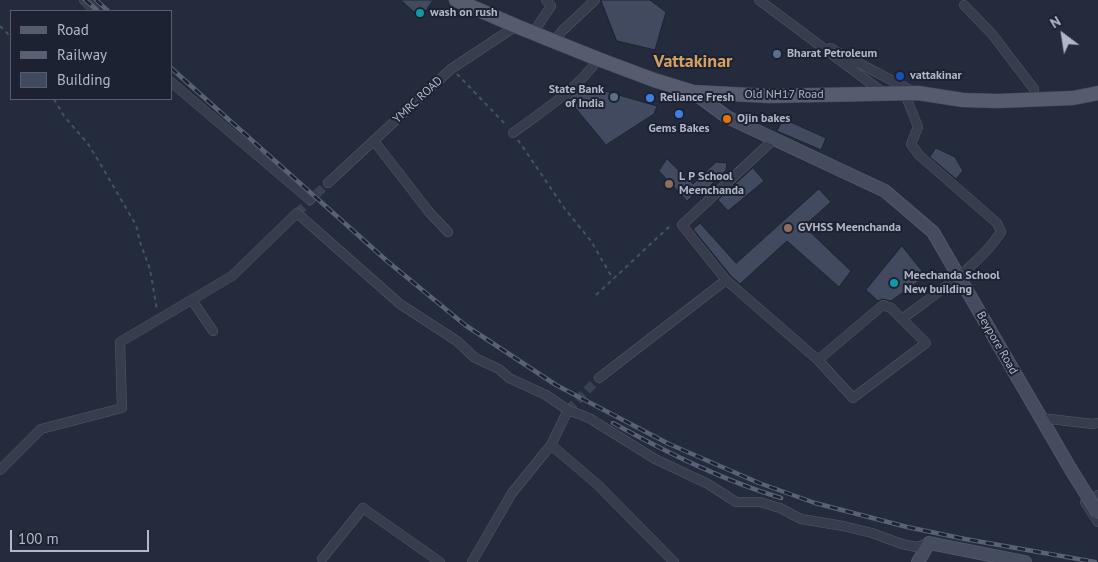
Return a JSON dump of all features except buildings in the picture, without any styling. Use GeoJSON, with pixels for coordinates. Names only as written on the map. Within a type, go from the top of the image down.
{"type":"FeatureCollection","features":[{"type":"Feature","properties":{"kind":"main road","name":"Old NH17 Road"},"geometry":{"type":"LineString","coordinates":[[456,0],[598,60],[693,92],[768,96],[911,94],[962,100],[1073,98],[1098,93]]}},
{"type":"Feature","properties":{"kind":"main road","name":"Beypore Road"},"geometry":{"type":"LineString","coordinates":[[693,92],[727,117],[886,191],[933,232],[1070,468],[1098,512]]}},
{"type":"Feature","properties":{"kind":"main road"},"geometry":{"type":"LineString","coordinates":[[918,562],[929,543],[1026,562]]}},
{"type":"Feature","properties":{"kind":"street"},"geometry":{"type":"LineString","coordinates":[[84,0],[94,10]]}},
{"type":"Feature","properties":{"kind":"street"},"geometry":{"type":"LineString","coordinates":[[533,33],[551,6],[546,0]]}},
{"type":"Feature","properties":{"kind":"street"},"geometry":{"type":"LineString","coordinates":[[554,42],[562,31],[595,0]]}},
{"type":"Feature","properties":{"kind":"street"},"geometry":{"type":"LineString","coordinates":[[759,0],[885,94]]}},
{"type":"Feature","properties":{"kind":"street"},"geometry":{"type":"LineString","coordinates":[[964,5],[992,34],[1034,89],[1034,100]]}},
{"type":"Feature","properties":{"kind":"street","name":"YMRC ROAD"},"geometry":{"type":"LineString","coordinates":[[328,183],[452,69],[516,26]]}},
{"type":"Feature","properties":{"kind":"street"},"geometry":{"type":"LineString","coordinates":[[805,36],[911,94],[918,127],[911,144],[919,155],[997,223],[1001,232],[993,245],[958,276],[902,319]]}},
{"type":"Feature","properties":{"kind":"street"},"geometry":{"type":"LineString","coordinates":[[513,133],[568,91],[598,60]]}},
{"type":"Feature","properties":{"kind":"street"},"geometry":{"type":"LineString","coordinates":[[172,83],[310,200]]}},
{"type":"Feature","properties":{"kind":"street"},"geometry":{"type":"LineString","coordinates":[[774,139],[682,225],[726,280],[818,360],[853,398],[926,343],[891,308],[883,305],[818,360]]}},
{"type":"Feature","properties":{"kind":"street"},"geometry":{"type":"LineString","coordinates":[[374,141],[429,212],[448,232]]}},
{"type":"Feature","properties":{"kind":"street"},"geometry":{"type":"LineString","coordinates":[[0,470],[41,429],[122,408],[120,342],[232,276],[297,213],[400,304],[457,340],[475,358],[499,369],[509,378],[546,395],[568,410],[588,418],[655,458],[708,484],[736,502],[760,502],[780,508],[801,519],[872,533],[916,547],[929,543]]}},
{"type":"Feature","properties":{"kind":"street"},"geometry":{"type":"LineString","coordinates":[[599,378],[726,280]]}},
{"type":"Feature","properties":{"kind":"street"},"geometry":{"type":"LineString","coordinates":[[192,300],[213,331]]}},
{"type":"Feature","properties":{"kind":"street"},"geometry":{"type":"LineString","coordinates":[[472,562],[512,493],[551,445],[568,410]]}},
{"type":"Feature","properties":{"kind":"street"},"geometry":{"type":"LineString","coordinates":[[1041,418],[1093,424],[1098,422]]}},
{"type":"Feature","properties":{"kind":"street"},"geometry":{"type":"LineString","coordinates":[[551,445],[598,484],[674,562]]}},
{"type":"Feature","properties":{"kind":"street"},"geometry":{"type":"LineString","coordinates":[[1098,495],[1085,502],[1098,522]]}},
{"type":"Feature","properties":{"kind":"street"},"geometry":{"type":"LineString","coordinates":[[322,559],[363,508],[440,562]]}},
{"type":"Feature","properties":{"kind":"path"},"geometry":{"type":"LineString","coordinates":[[0,26],[10,36]]}},
{"type":"Feature","properties":{"kind":"path"},"geometry":{"type":"LineString","coordinates":[[452,69],[513,133],[565,209],[591,241],[613,279]]}},
{"type":"Feature","properties":{"kind":"path"},"geometry":{"type":"LineString","coordinates":[[55,100],[64,116],[93,152],[136,225],[150,269],[158,320]]}},
{"type":"Feature","properties":{"kind":"tunnel"},"geometry":{"type":"LineString","coordinates":[[297,213],[328,183]]}},
{"type":"Feature","properties":{"kind":"tunnel"},"geometry":{"type":"LineString","coordinates":[[568,410],[599,378]]}},
{"type":"Feature","properties":{"kind":"railway"},"geometry":{"type":"LineString","coordinates":[[85,0],[97,10]]}},
{"type":"Feature","properties":{"kind":"railway"},"geometry":{"type":"LineString","coordinates":[[96,0],[107,10]]}},
{"type":"Feature","properties":{"kind":"railway"},"geometry":{"type":"LineString","coordinates":[[172,69],[387,261],[465,325],[556,385],[669,444],[759,483],[815,503],[907,527],[1095,562]]}},
{"type":"Feature","properties":{"kind":"railway"},"geometry":{"type":"LineString","coordinates":[[613,423],[695,465],[737,483],[781,498]]}},
{"type":"Feature","properties":{"kind":"place","name":"wash on rush"},"geometry":{"type":"Point","coordinates":[420,13]}},
{"type":"Feature","properties":{"kind":"place","name":"Bharat Petroleum"},"geometry":{"type":"Point","coordinates":[777,54]}},
{"type":"Feature","properties":{"kind":"place","name":"vattakinar"},"geometry":{"type":"Point","coordinates":[900,76]}},
{"type":"Feature","properties":{"kind":"place","name":"State Bank of India"},"geometry":{"type":"Point","coordinates":[614,97]}},
{"type":"Feature","properties":{"kind":"place","name":"Reliance Fresh"},"geometry":{"type":"Point","coordinates":[650,98]}},
{"type":"Feature","properties":{"kind":"place","name":"Gems Bakes"},"geometry":{"type":"Point","coordinates":[679,114]}},
{"type":"Feature","properties":{"kind":"place","name":"Ojin bakes"},"geometry":{"type":"Point","coordinates":[727,119]}},
{"type":"Feature","properties":{"kind":"place","name":"L P School Meenchanda"},"geometry":{"type":"Point","coordinates":[669,184]}},
{"type":"Feature","properties":{"kind":"place","name":"GVHSS Meenchanda"},"geometry":{"type":"Point","coordinates":[788,228]}},
{"type":"Feature","properties":{"kind":"place","name":"Meechanda School New building"},"geometry":{"type":"Point","coordinates":[894,283]}},
{"type":"Feature","properties":{"kind":"district","name":"Vattakinar"},"geometry":{"type":"Point","coordinates":[693,62]}}]}
